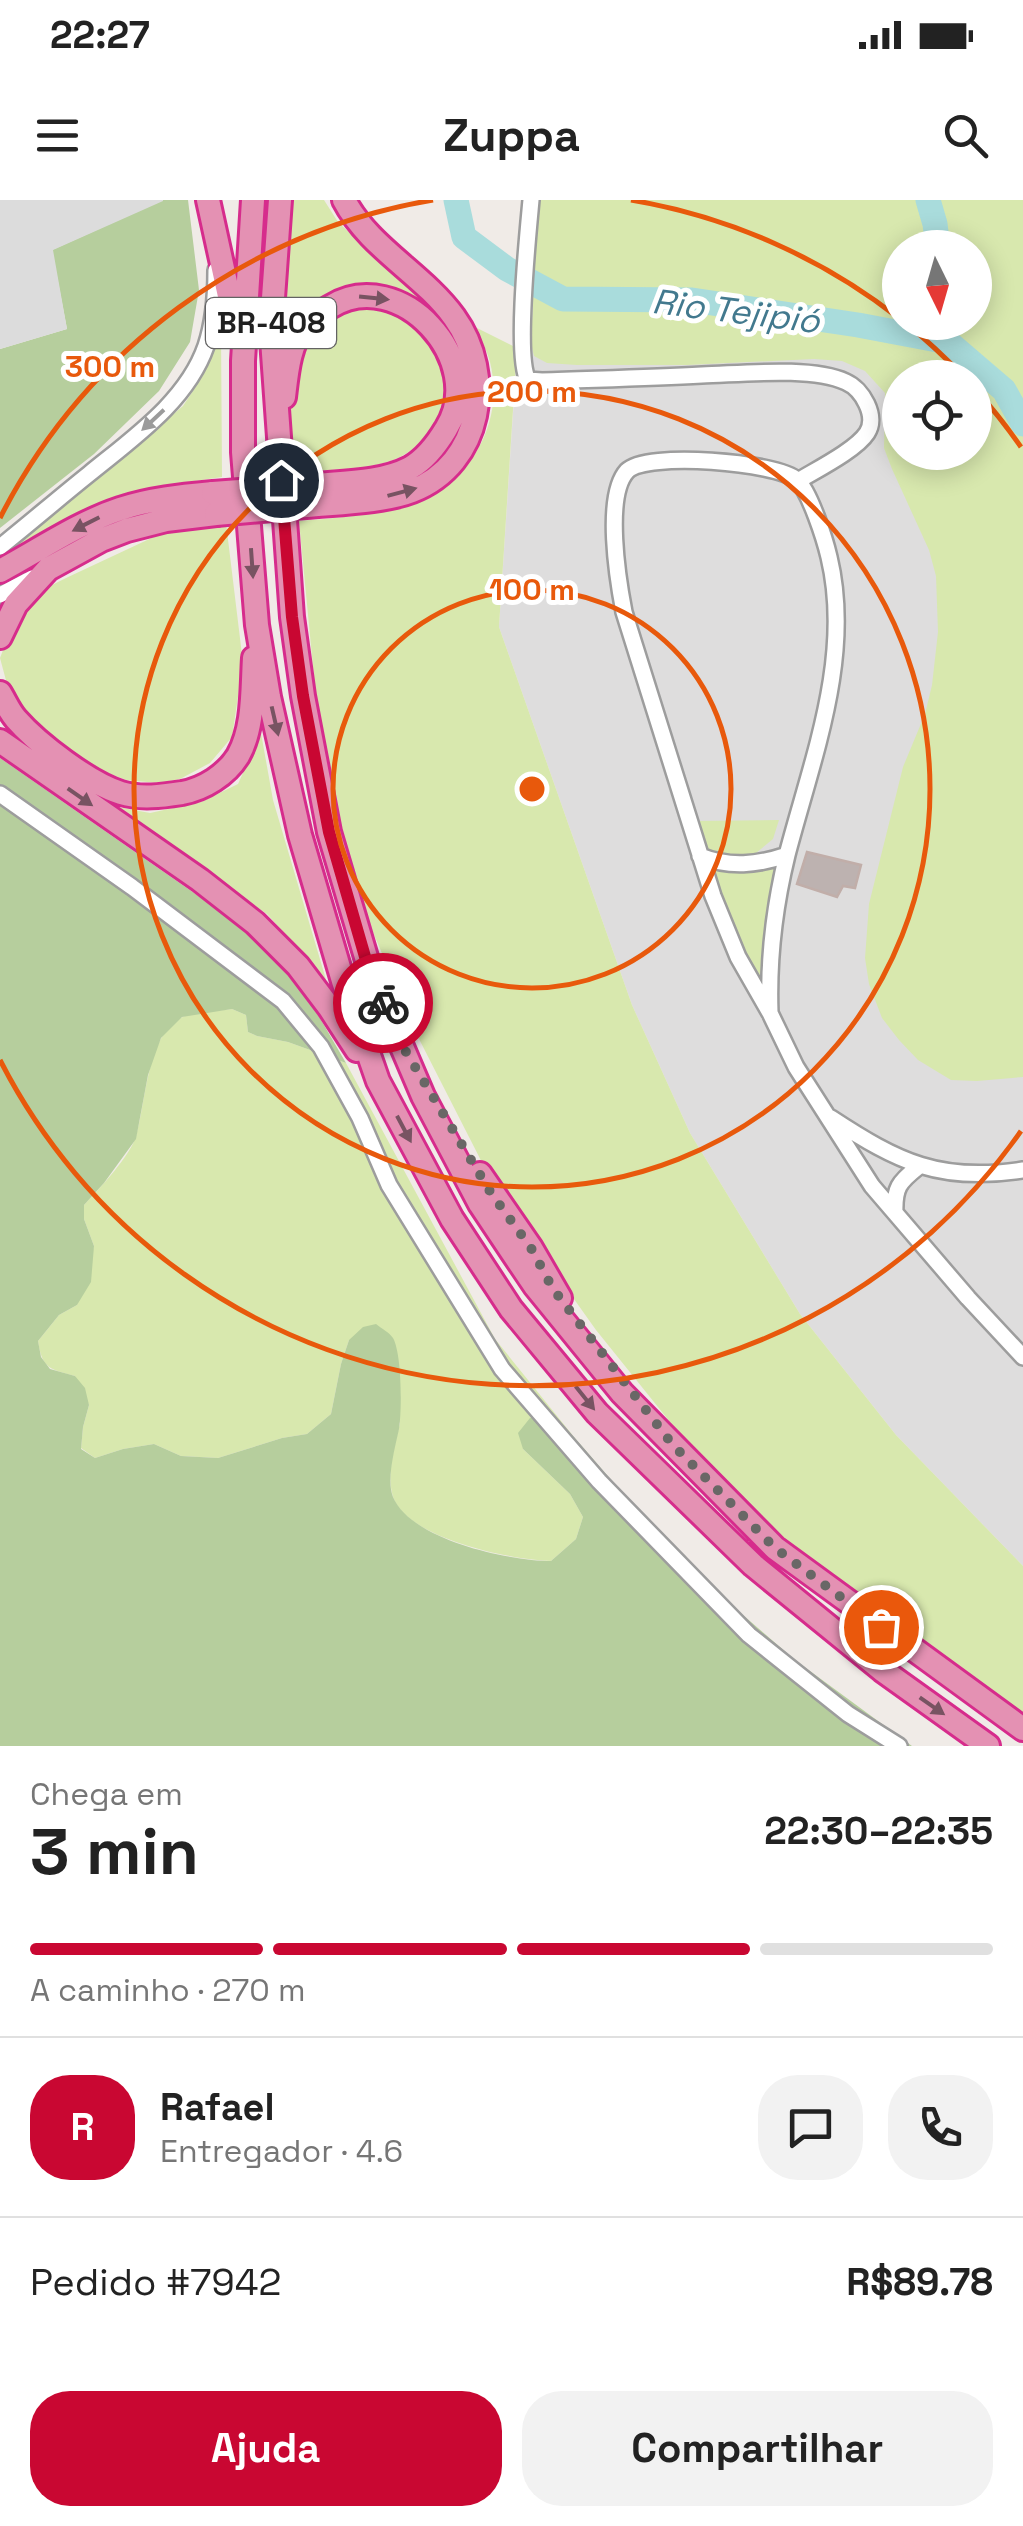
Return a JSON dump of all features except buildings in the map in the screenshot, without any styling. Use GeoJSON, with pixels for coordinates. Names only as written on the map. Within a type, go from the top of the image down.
{"type":"FeatureCollection","features":[{"type":"Feature","properties":{"kind":"highway"},"geometry":{"type":"LineString","coordinates":[[208,200],[242,361]]}},
{"type":"Feature","properties":{"kind":"highway","name":"BR-408"},"geometry":{"type":"LineString","coordinates":[[253,200],[242,361],[243,452],[257,625],[300,835],[343,981],[378,1081],[452,1219],[511,1308],[597,1413],[753,1565],[882,1670],[988,1746]]}},
{"type":"Feature","properties":{"kind":"highway","name":"BR-408"},"geometry":{"type":"LineString","coordinates":[[280,200],[270,326],[292,617],[303,696],[329,832],[370,974],[397,1037],[553,1289],[672,1444],[775,1548],[1023,1729]]}},
{"type":"Feature","properties":{"kind":"highway"},"geometry":{"type":"LineString","coordinates":[[0,571],[96,518],[159,498],[214,503],[305,496],[396,496],[413,491],[448,469],[467,444],[474,424],[478,389],[474,352],[455,318],[378,243],[344,200]]}},
{"type":"Feature","properties":{"kind":"highway"},"geometry":{"type":"LineString","coordinates":[[278,446],[292,349],[307,322],[336,303],[362,296],[396,301],[436,330],[453,362],[458,395],[451,422],[434,449],[410,468],[305,496]]}},
{"type":"Feature","properties":{"kind":"highway"},"geometry":{"type":"LineString","coordinates":[[0,637],[16,604],[48,568],[101,540],[214,503]]}},
{"type":"Feature","properties":{"kind":"highway"},"geometry":{"type":"LineString","coordinates":[[0,692],[13,717],[96,783],[125,794],[160,796],[192,791],[220,776],[238,754],[249,724],[257,625]]}},
{"type":"Feature","properties":{"kind":"highway"},"geometry":{"type":"LineString","coordinates":[[0,741],[200,880],[254,923],[298,966],[378,1081]]}},
{"type":"Feature","properties":{"kind":"street"},"geometry":{"type":"LineString","coordinates":[[530,200],[523,369],[528,380],[800,373],[849,382],[864,398],[870,415],[867,432],[837,457],[798,481]]}},
{"type":"Feature","properties":{"kind":"street"},"geometry":{"type":"LineString","coordinates":[[0,547],[135,436],[167,407],[189,379],[206,346],[214,312],[216,236]]}},
{"type":"Feature","properties":{"kind":"street"},"geometry":{"type":"LineString","coordinates":[[770,1012],[770,949],[787,855],[829,693],[836,648],[836,602],[830,560],[818,520],[798,481],[778,471],[709,462],[637,464],[622,480],[616,506],[617,578],[624,612],[700,856],[738,956],[796,1067],[872,1186],[1023,1357]]}},
{"type":"Feature","properties":{"kind":"street"},"geometry":{"type":"LineString","coordinates":[[0,595],[48,568]]}},
{"type":"Feature","properties":{"kind":"street"},"geometry":{"type":"LineString","coordinates":[[0,794],[132,886],[283,1001],[321,1047],[360,1118],[390,1185],[502,1369],[600,1480],[748,1635],[848,1714],[899,1746]]}},
{"type":"Feature","properties":{"kind":"street"},"geometry":{"type":"LineString","coordinates":[[700,856],[726,864],[752,864],[787,855]]}},
{"type":"Feature","properties":{"kind":"street"},"geometry":{"type":"LineString","coordinates":[[825,1114],[886,1152],[918,1166],[965,1175],[1023,1170]]}},
{"type":"Feature","properties":{"kind":"street"},"geometry":{"type":"LineString","coordinates":[[895,1214],[898,1186],[918,1166]]}},
{"type":"Feature","properties":{"kind":"shaded area"},"geometry":{"type":"Polygon","coordinates":[[[0,200],[163,201],[53,250],[67,329],[0,349],[0,200]]]}},
{"type":"Feature","properties":{"kind":"shaded area"},"geometry":{"type":"Polygon","coordinates":[[[527,200],[1023,200],[1023,1566],[896,1435],[800,1314],[690,1133],[632,1005],[499,627],[527,200]]]}},
{"type":"Feature","properties":{"kind":"green space"},"geometry":{"type":"Polygon","coordinates":[[[163,200],[188,200],[199,290],[190,342],[159,391],[94,454],[0,528],[0,349],[67,329],[52,250],[163,200]]]}},
{"type":"Feature","properties":{"kind":"green space"},"geometry":{"type":"Polygon","coordinates":[[[288,200],[324,200],[338,222],[422,300],[379,287],[349,288],[321,297],[285,327],[288,200]]]}},
{"type":"Feature","properties":{"kind":"green space"},"geometry":{"type":"Polygon","coordinates":[[[538,200],[1023,200],[1023,1077],[951,1080],[918,1060],[882,1018],[869,984],[865,958],[869,904],[903,767],[925,714],[938,632],[936,576],[929,550],[892,470],[992,470],[992,360],[882,360],[882,390],[865,371],[842,361],[577,365],[547,363],[534,356],[531,344],[538,200]]]}},
{"type":"Feature","properties":{"kind":"green space"},"geometry":{"type":"Polygon","coordinates":[[[373,306],[416,324],[439,349],[446,384],[436,420],[413,449],[398,458],[359,468],[291,472],[288,406],[294,361],[302,341],[315,325],[333,313],[373,306]]]}},
{"type":"Feature","properties":{"kind":"green space"},"geometry":{"type":"Polygon","coordinates":[[[475,327],[517,348],[499,627],[632,1005],[690,1133],[800,1314],[896,1435],[1023,1566],[1023,1716],[896,1630],[777,1536],[691,1448],[596,1330],[495,1188],[417,1035],[372,930],[344,840],[318,719],[299,521],[406,506],[447,485],[464,469],[487,431],[492,409],[490,362],[475,327]]]}},
{"type":"Feature","properties":{"kind":"green space"},"geometry":{"type":"Polygon","coordinates":[[[221,330],[222,477],[155,487],[83,515],[0,560],[0,555],[183,406],[202,377],[221,330]]]}},
{"type":"Feature","properties":{"kind":"green space"},"geometry":{"type":"Polygon","coordinates":[[[226,523],[243,663],[232,737],[210,763],[180,779],[158,783],[126,780],[92,767],[11,699],[0,658],[13,624],[44,589],[66,578],[160,534],[200,524],[226,523]]]}},
{"type":"Feature","properties":{"kind":"green space"},"geometry":{"type":"Polygon","coordinates":[[[256,705],[273,800],[332,1000],[295,945],[267,914],[107,805],[150,813],[201,802],[238,784],[251,755],[256,705]]]}},
{"type":"Feature","properties":{"kind":"green space"},"geometry":{"type":"Polygon","coordinates":[[[0,758],[268,949],[314,1008],[346,1063],[248,1032],[246,1015],[232,1009],[182,1017],[161,1038],[148,1075],[136,1139],[84,1205],[84,1219],[94,1246],[91,1282],[77,1305],[59,1315],[38,1341],[41,1357],[50,1369],[75,1376],[85,1388],[89,1405],[81,1449],[95,1458],[154,1444],[181,1456],[218,1458],[307,1434],[331,1414],[349,1340],[363,1327],[376,1324],[393,1338],[400,1369],[400,1421],[391,1490],[403,1512],[419,1525],[487,1552],[551,1561],[576,1539],[583,1517],[570,1494],[523,1449],[518,1433],[530,1418],[546,1416],[574,1437],[684,1564],[795,1660],[912,1746],[0,1746],[0,758]]]}},
{"type":"Feature","properties":{"kind":"green space"},"geometry":{"type":"Polygon","coordinates":[[[779,820],[773,839],[750,858],[707,854],[693,821],[779,820]]]}},
{"type":"Feature","properties":{"kind":"green space"},"geometry":{"type":"Polygon","coordinates":[[[787,855],[770,1013],[700,856],[712,861],[787,855]]]}},
{"type":"Feature","properties":{"kind":"green space"},"geometry":{"type":"Polygon","coordinates":[[[232,1009],[246,1015],[248,1032],[346,1063],[495,1339],[574,1437],[545,1416],[523,1449],[570,1494],[583,1517],[576,1539],[551,1561],[460,1544],[415,1522],[400,1509],[392,1493],[390,1476],[400,1423],[349,1340],[331,1414],[307,1434],[218,1458],[181,1456],[154,1444],[95,1458],[81,1448],[89,1405],[75,1376],[45,1363],[38,1341],[59,1315],[77,1305],[94,1246],[84,1219],[84,1205],[133,1144],[155,1051],[172,1024],[185,1016],[232,1009]]]}},
{"type":"Feature","properties":{"kind":"waterway","name":"Rio Tejipió"},"geometry":{"type":"LineString","coordinates":[[456,200],[464,237],[507,269],[563,299],[692,300],[948,342],[1004,390],[1023,424]]}},
{"type":"Feature","properties":{"kind":"waterway"},"geometry":{"type":"LineString","coordinates":[[928,200],[936,230]]}},
{"type":"Feature","properties":{"kind":"way so far"},"geometry":{"type":"LineString","coordinates":[[383,1003],[397,1037],[553,1289],[672,1444],[775,1548],[881,1627]]}},
{"type":"Feature","properties":{"kind":"route"},"geometry":{"type":"LineString","coordinates":[[281,480],[292,617],[329,832],[370,974],[383,1003]]}}]}
